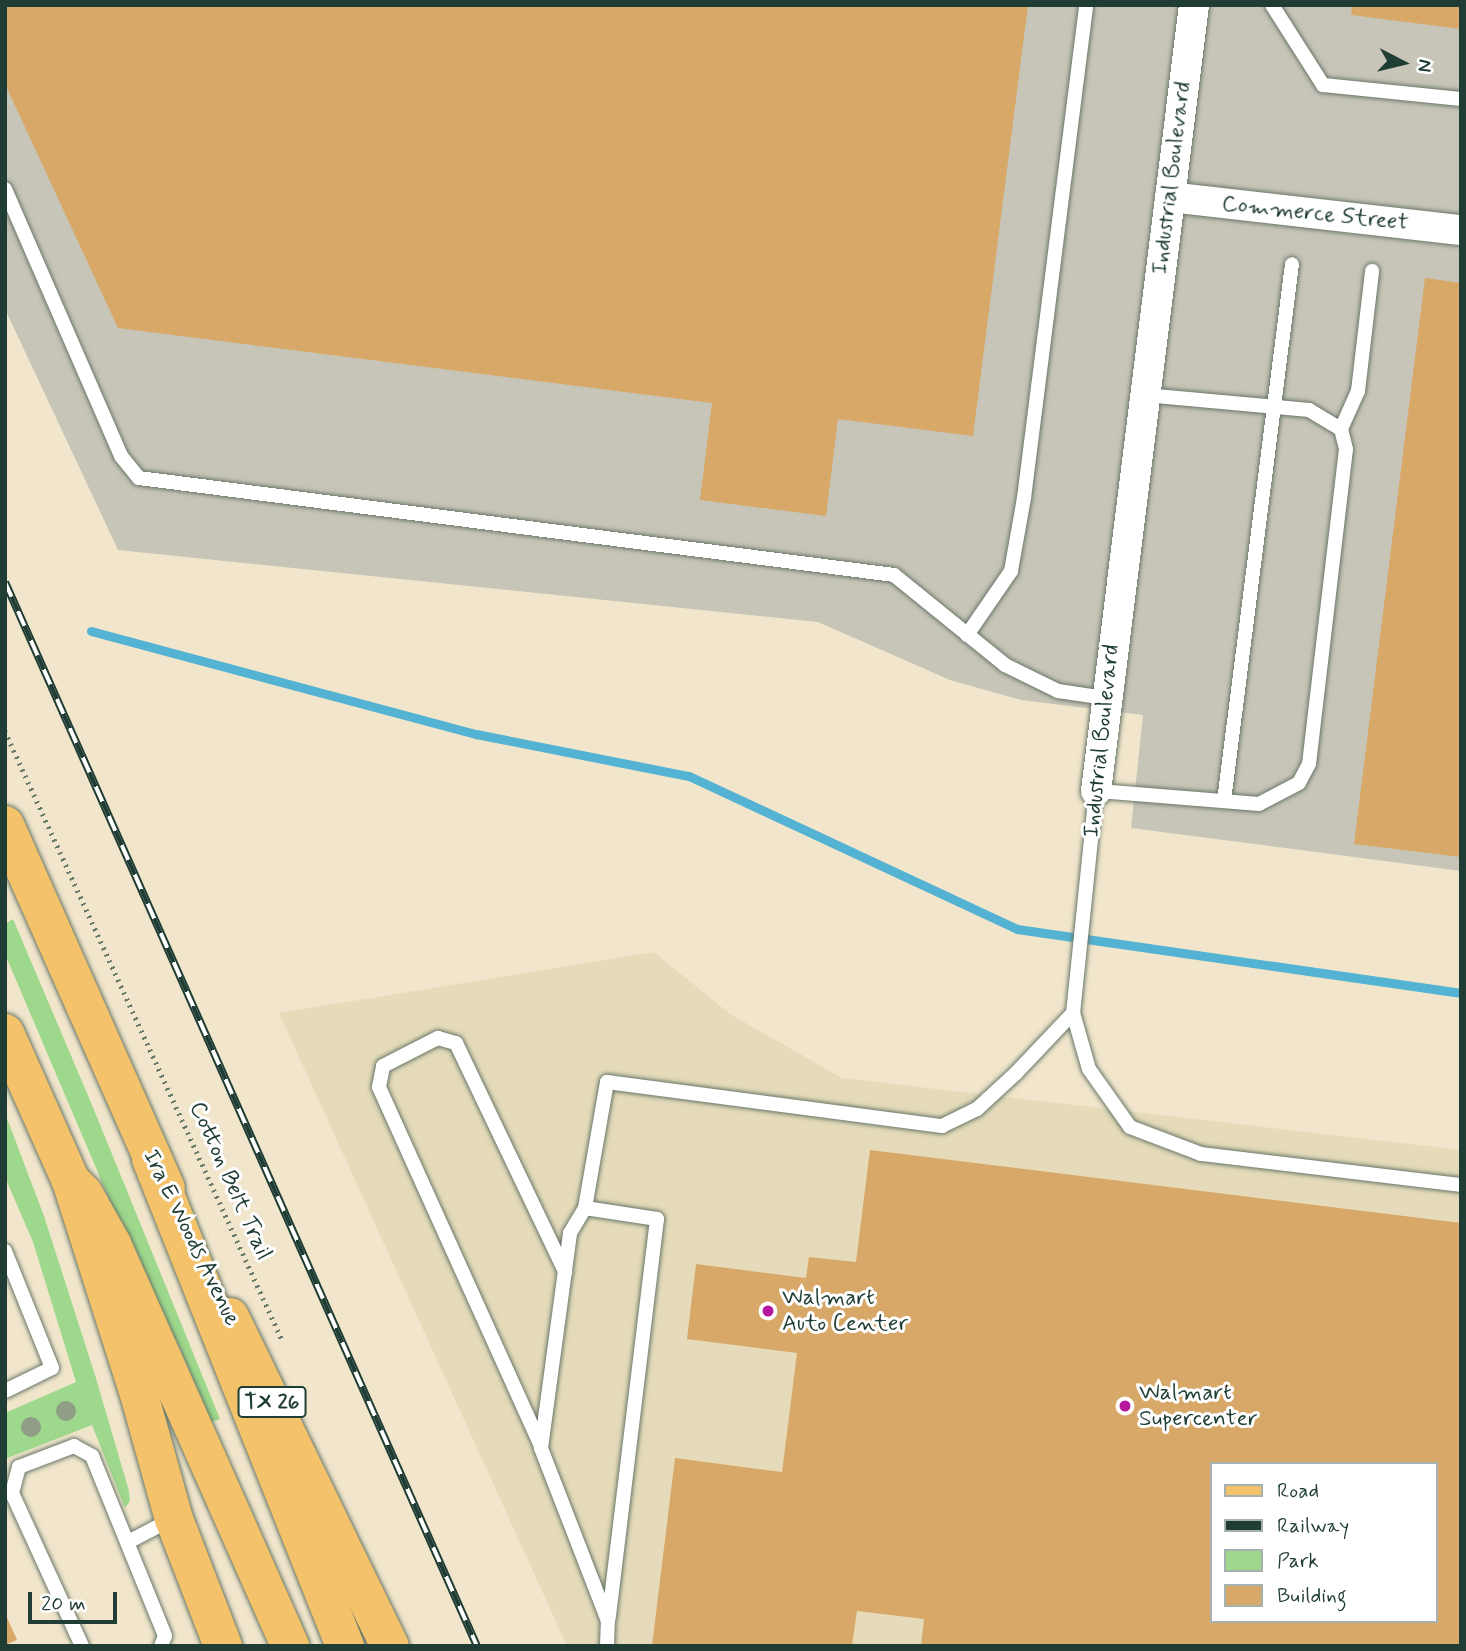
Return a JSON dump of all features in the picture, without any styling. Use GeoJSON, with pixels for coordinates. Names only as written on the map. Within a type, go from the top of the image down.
{"type":"FeatureCollection","features":[{"type":"Feature","properties":{"kind":"main road","name":"Ira E Woods Avenue"},"geometry":{"type":"LineString","coordinates":[[5,825],[151,1159],[362,1582],[390,1646]]}},
{"type":"Feature","properties":{"kind":"main road"},"geometry":{"type":"LineString","coordinates":[[6,1035],[71,1181],[139,1394],[174,1519],[223,1646]]}},
{"type":"Feature","properties":{"kind":"main road"},"geometry":{"type":"LineString","coordinates":[[151,1159],[345,1646]]}},
{"type":"Feature","properties":{"kind":"main road"},"geometry":{"type":"LineString","coordinates":[[71,1181],[90,1203],[112,1244],[290,1646]]}},
{"type":"Feature","properties":{"kind":"street","name":"Industrial Boulevard"},"geometry":{"type":"LineString","coordinates":[[1096,791],[1194,5]]}},
{"type":"Feature","properties":{"kind":"street","name":"Commerce Street"},"geometry":{"type":"LineString","coordinates":[[1170,197],[1461,230]]}},
{"type":"Feature","properties":{"kind":"lane"},"geometry":{"type":"LineString","coordinates":[[967,635],[1011,571],[1024,498],[1086,5]]}},
{"type":"Feature","properties":{"kind":"lane"},"geometry":{"type":"LineString","coordinates":[[1272,5],[1323,85],[1461,99]]}},
{"type":"Feature","properties":{"kind":"lane"},"geometry":{"type":"LineString","coordinates":[[5,189],[121,456],[139,478],[894,575],[1005,666],[1058,691],[1106,698]]}},
{"type":"Feature","properties":{"kind":"lane"},"geometry":{"type":"LineString","coordinates":[[1224,802],[1292,264]]}},
{"type":"Feature","properties":{"kind":"lane"},"geometry":{"type":"LineString","coordinates":[[1096,791],[1259,804],[1282,795],[1299,783],[1309,764],[1346,449],[1341,429],[1358,391],[1372,271]]}},
{"type":"Feature","properties":{"kind":"lane"},"geometry":{"type":"LineString","coordinates":[[1145,395],[1309,410],[1341,429]]}},
{"type":"Feature","properties":{"kind":"lane","name":"Industrial Boulevard"},"geometry":{"type":"LineString","coordinates":[[1096,791],[1073,1013],[1089,1069],[1129,1127],[1201,1154],[1461,1185]]}},
{"type":"Feature","properties":{"kind":"lane"},"geometry":{"type":"LineString","coordinates":[[541,1448],[570,1233],[585,1208],[607,1082],[942,1126],[977,1109],[1016,1073],[1073,1013]]}},
{"type":"Feature","properties":{"kind":"lane"},"geometry":{"type":"LineString","coordinates":[[565,1272],[456,1043],[438,1038],[383,1066],[379,1087],[541,1448],[608,1621]]}},
{"type":"Feature","properties":{"kind":"lane"},"geometry":{"type":"LineString","coordinates":[[585,1208],[657,1219],[607,1646]]}},
{"type":"Feature","properties":{"kind":"lane"},"geometry":{"type":"LineString","coordinates":[[5,1251],[52,1368],[5,1391]]}},
{"type":"Feature","properties":{"kind":"lane"},"geometry":{"type":"LineString","coordinates":[[82,1646],[12,1493],[19,1467],[74,1446],[92,1456],[165,1636],[161,1646]]}},
{"type":"Feature","properties":{"kind":"lane"},"geometry":{"type":"LineString","coordinates":[[128,1542],[174,1519]]}},
{"type":"Feature","properties":{"kind":"path","name":"Cotton Belt Trail"},"geometry":{"type":"LineString","coordinates":[[5,731],[289,1354]]}},
{"type":"Feature","properties":{"kind":"shaded area"},"geometry":{"type":"Polygon","coordinates":[[[5,5],[1461,5],[1461,871],[1131,828],[1143,715],[1021,700],[950,680],[818,622],[118,550],[5,309],[5,5]]]}},
{"type":"Feature","properties":{"kind":"shaded area"},"geometry":{"type":"Polygon","coordinates":[[[654,952],[730,1014],[842,1078],[1461,1150],[1461,1646],[567,1646],[279,1013],[654,952]]]}},
{"type":"Feature","properties":{"kind":"green space"},"geometry":{"type":"Polygon","coordinates":[[[13,919],[220,1419],[211,1422],[176,1339],[170,1342],[5,954],[5,924],[13,919]]]}},
{"type":"Feature","properties":{"kind":"green space"},"geometry":{"type":"Polygon","coordinates":[[[5,1113],[44,1216],[95,1375],[129,1491],[130,1501],[125,1508],[92,1425],[5,1459],[5,1413],[76,1382],[33,1242],[5,1177],[5,1113]]]}},
{"type":"Feature","properties":{"kind":"building"},"geometry":{"type":"Polygon","coordinates":[[[5,5],[1028,5],[973,436],[838,419],[826,516],[700,500],[712,403],[118,328],[5,84],[5,5]]]}},
{"type":"Feature","properties":{"kind":"building"},"geometry":{"type":"Polygon","coordinates":[[[1352,5],[1461,5],[1461,29],[1351,15],[1352,5]]]}},
{"type":"Feature","properties":{"kind":"building"},"geometry":{"type":"Polygon","coordinates":[[[1425,278],[1461,283],[1461,857],[1354,844],[1425,278]]]}},
{"type":"Feature","properties":{"kind":"building","name":"Walmart Supercenter"},"geometry":{"type":"Polygon","coordinates":[[[870,1150],[1461,1223],[1461,1646],[921,1646],[924,1619],[857,1611],[852,1646],[652,1646],[675,1458],[782,1472],[797,1353],[687,1339],[696,1264],[806,1278],[809,1257],[856,1262],[870,1150]]]}},
{"type":"Feature","properties":{"kind":"building"},"geometry":{"type":"Polygon","coordinates":[[[5,1613],[17,1640],[5,1645],[5,1613]]]}},
{"type":"Feature","properties":{"kind":"waterway"},"geometry":{"type":"LineString","coordinates":[[91,631],[476,734],[689,776],[1017,929],[1461,993]]}},
{"type":"Feature","properties":{"kind":"railway"},"geometry":{"type":"LineString","coordinates":[[5,582],[477,1646]]}},
{"type":"Feature","properties":{"kind":"place","name":"Walmart Auto Center"},"geometry":{"type":"Point","coordinates":[768,1311]}},
{"type":"Feature","properties":{"kind":"place","name":"Walmart Supercenter"},"geometry":{"type":"Point","coordinates":[1125,1406]}}]}
